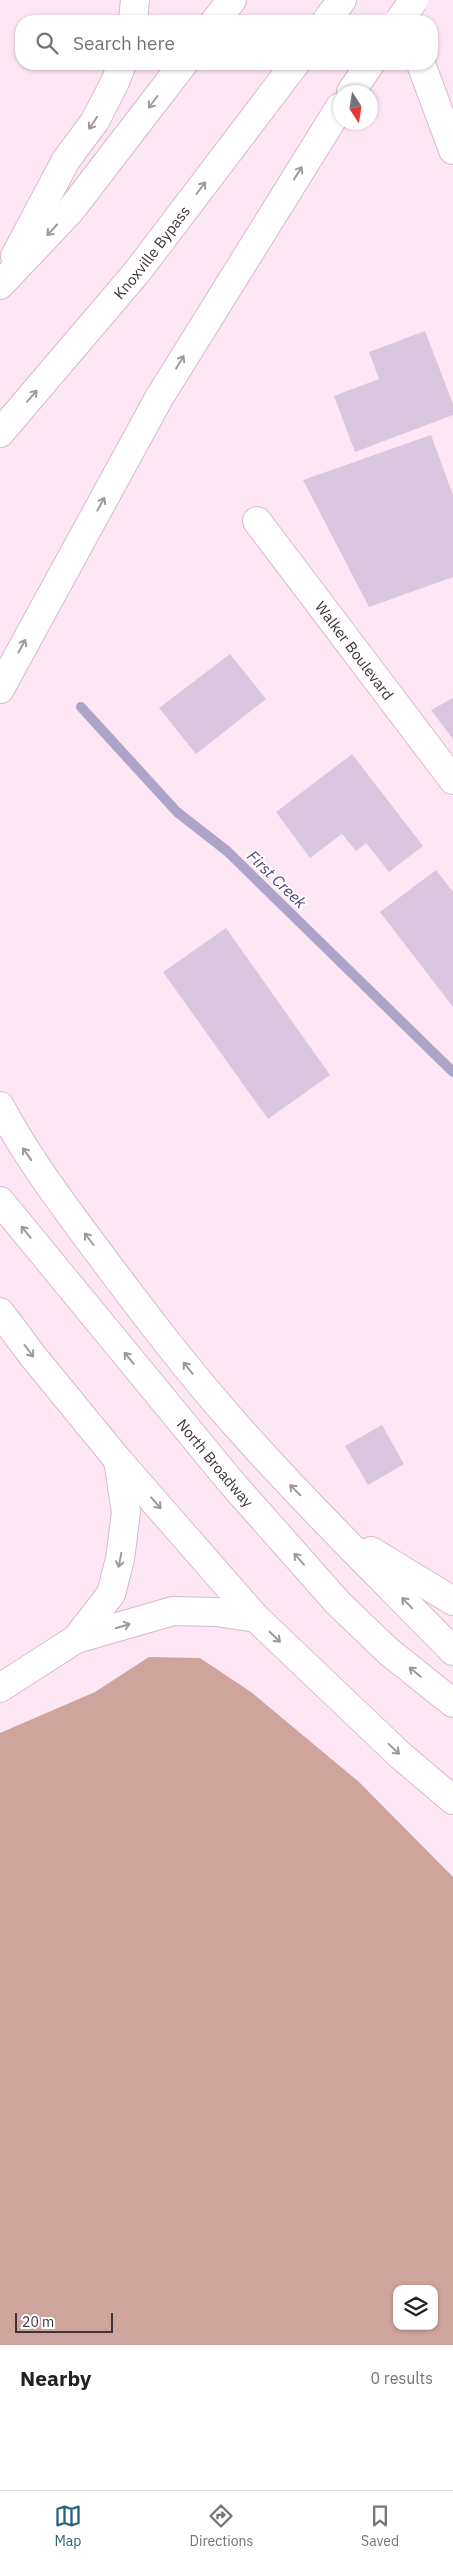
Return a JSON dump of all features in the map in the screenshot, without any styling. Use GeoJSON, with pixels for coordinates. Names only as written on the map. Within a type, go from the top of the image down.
{"type":"FeatureCollection","features":[{"type":"Feature","properties":{"kind":"main road"},"geometry":{"type":"LineString","coordinates":[[134,15],[135,0]]}},
{"type":"Feature","properties":{"kind":"main road"},"geometry":{"type":"LineString","coordinates":[[221,15],[232,0]]}},
{"type":"Feature","properties":{"kind":"main road"},"geometry":{"type":"LineString","coordinates":[[331,15],[342,0]]}},
{"type":"Feature","properties":{"kind":"main road"},"geometry":{"type":"LineString","coordinates":[[397,0],[403,15]]}},
{"type":"Feature","properties":{"kind":"main road"},"geometry":{"type":"LineString","coordinates":[[404,15],[414,0]]}},
{"type":"Feature","properties":{"kind":"main road"},"geometry":{"type":"LineString","coordinates":[[0,284],[66,160],[95,122],[120,70]]}},
{"type":"Feature","properties":{"kind":"main road"},"geometry":{"type":"LineString","coordinates":[[0,284],[70,211],[178,70]]}},
{"type":"Feature","properties":{"kind":"main road","name":"Knoxville Bypass"},"geometry":{"type":"LineString","coordinates":[[0,433],[138,272],[290,70]]}},
{"type":"Feature","properties":{"kind":"main road"},"geometry":{"type":"LineString","coordinates":[[355,85],[366,70]]}},
{"type":"Feature","properties":{"kind":"main road"},"geometry":{"type":"LineString","coordinates":[[423,70],[453,150]]}},
{"type":"Feature","properties":{"kind":"main road"},"geometry":{"type":"LineString","coordinates":[[0,690],[158,398],[333,118]]}},
{"type":"Feature","properties":{"kind":"main road","name":"Walker Boulevard"},"geometry":{"type":"LineString","coordinates":[[257,520],[453,780]]}},
{"type":"Feature","properties":{"kind":"main road"},"geometry":{"type":"LineString","coordinates":[[0,1106],[22,1146],[143,1313],[234,1424],[453,1651]]}},
{"type":"Feature","properties":{"kind":"main road","name":"North Broadway"},"geometry":{"type":"LineString","coordinates":[[0,1201],[231,1482],[338,1603],[388,1651],[453,1703]]}},
{"type":"Feature","properties":{"kind":"main road"},"geometry":{"type":"LineString","coordinates":[[0,1312],[32,1355],[118,1460],[256,1618],[393,1748],[453,1800]]}},
{"type":"Feature","properties":{"kind":"main road"},"geometry":{"type":"LineString","coordinates":[[76,1640],[111,1594],[120,1559],[126,1512],[118,1460]]}},
{"type":"Feature","properties":{"kind":"main road"},"geometry":{"type":"LineString","coordinates":[[330,1524],[453,1601]]}},
{"type":"Feature","properties":{"kind":"main road"},"geometry":{"type":"LineString","coordinates":[[0,1688],[76,1640],[173,1611],[217,1612],[256,1618]]}},
{"type":"Feature","properties":{"kind":"shaded area"},"geometry":{"type":"Polygon","coordinates":[[[149,1657],[200,1658],[251,1692],[359,1782],[453,1877],[453,2345],[0,2345],[0,1733],[95,1692],[149,1657]]]}},
{"type":"Feature","properties":{"kind":"building"},"geometry":{"type":"Polygon","coordinates":[[[425,331],[453,404],[453,415],[355,452],[334,396],[379,379],[369,352],[425,331]]]}},
{"type":"Feature","properties":{"kind":"building"},"geometry":{"type":"Polygon","coordinates":[[[431,435],[453,495],[453,577],[369,607],[303,480],[431,435]]]}},
{"type":"Feature","properties":{"kind":"building"},"geometry":{"type":"Polygon","coordinates":[[[230,654],[266,699],[196,754],[159,708],[230,654]]]}},
{"type":"Feature","properties":{"kind":"building"},"geometry":{"type":"Polygon","coordinates":[[[453,698],[453,739],[431,710],[453,698]]]}},
{"type":"Feature","properties":{"kind":"building"},"geometry":{"type":"Polygon","coordinates":[[[352,754],[423,846],[389,872],[366,843],[356,851],[342,834],[310,858],[276,812],[352,754]]]}},
{"type":"Feature","properties":{"kind":"building"},"geometry":{"type":"Polygon","coordinates":[[[436,870],[453,892],[453,1007],[380,912],[436,870]]]}},
{"type":"Feature","properties":{"kind":"building"},"geometry":{"type":"Polygon","coordinates":[[[226,928],[330,1075],[268,1119],[163,972],[226,928]]]}},
{"type":"Feature","properties":{"kind":"building"},"geometry":{"type":"Polygon","coordinates":[[[382,1425],[404,1464],[368,1485],[345,1446],[382,1425]]]}},
{"type":"Feature","properties":{"kind":"waterway","name":"First Creek"},"geometry":{"type":"LineString","coordinates":[[81,707],[177,812],[227,851],[453,1072]]}}]}
